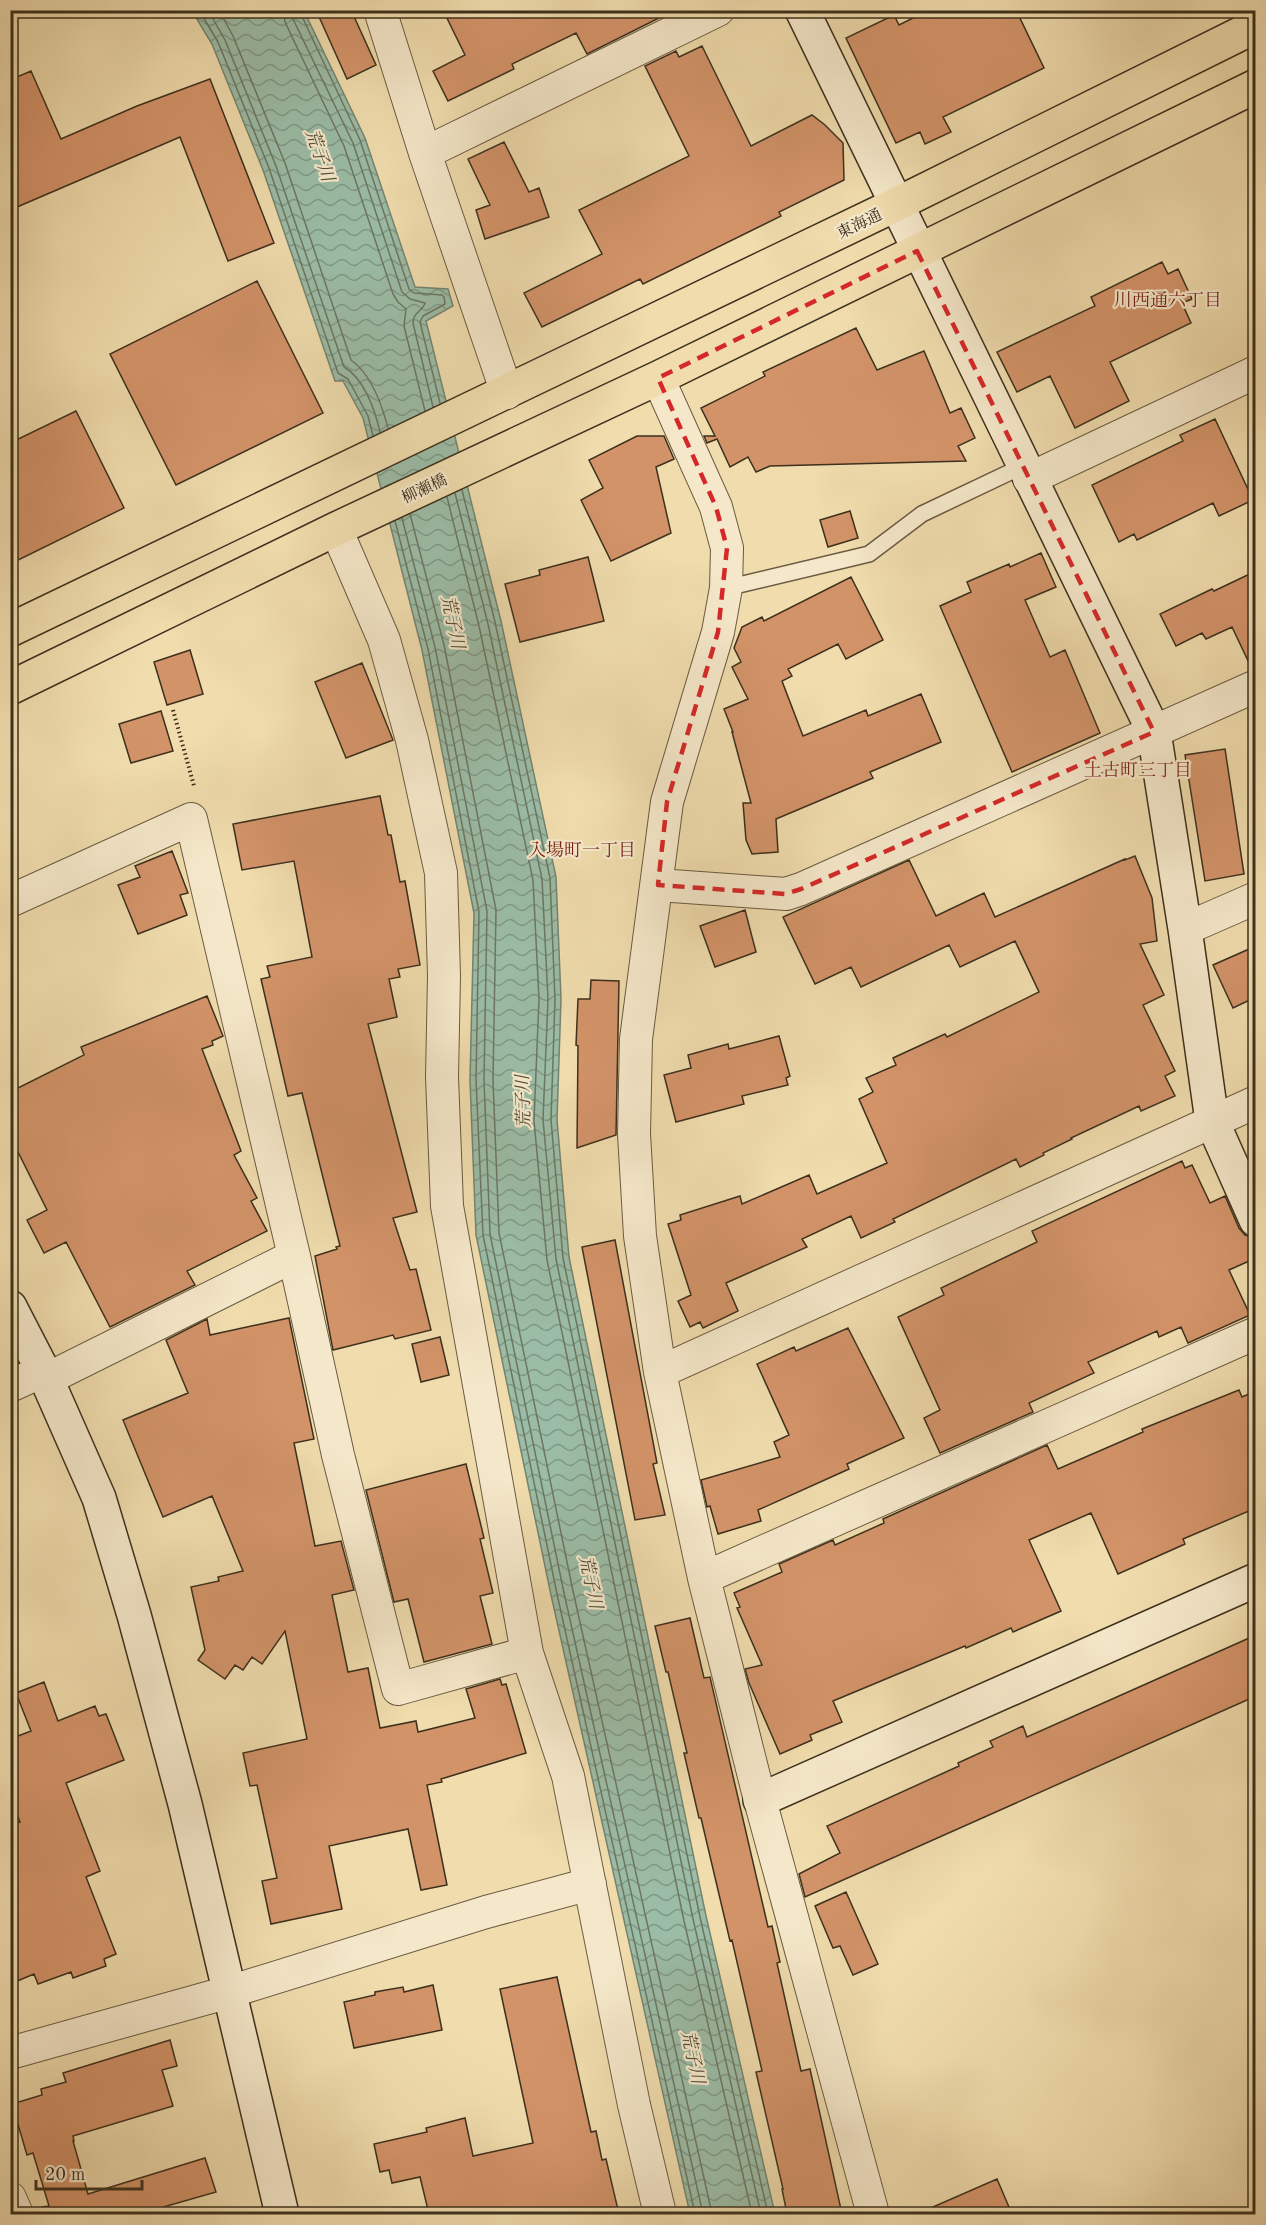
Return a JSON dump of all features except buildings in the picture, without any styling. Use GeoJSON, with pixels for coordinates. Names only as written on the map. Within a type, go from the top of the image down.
{"type":"FeatureCollection","features":[{"type":"Feature","properties":{"kind":"main road","name":"東海通"},"geometry":{"type":"LineString","coordinates":[[10,630],[895,205],[1256,26]]}},
{"type":"Feature","properties":{"kind":"main road"},"geometry":{"type":"LineString","coordinates":[[657,378],[1256,86]]}},
{"type":"Feature","properties":{"kind":"main road","name":"柳瀬橋"},"geometry":{"type":"LineString","coordinates":[[10,688],[336,529],[657,378]]}},
{"type":"Feature","properties":{"kind":"street"},"geometry":{"type":"LineString","coordinates":[[380,10],[425,153],[507,393]]}},
{"type":"Feature","properties":{"kind":"street"},"geometry":{"type":"LineString","coordinates":[[425,153],[718,10]]}},
{"type":"Feature","properties":{"kind":"street"},"geometry":{"type":"LineString","coordinates":[[802,10],[917,251],[1154,732],[1212,1121],[1256,1221]]}},
{"type":"Feature","properties":{"kind":"street"},"geometry":{"type":"LineString","coordinates":[[1026,473],[1256,372]]}},
{"type":"Feature","properties":{"kind":"street"},"geometry":{"type":"LineString","coordinates":[[657,378],[716,507],[727,548],[726,588],[718,633],[667,802],[658,885],[636,1039],[634,1134],[640,1236],[660,1372],[704,1578],[760,1800],[873,2214]]}},
{"type":"Feature","properties":{"kind":"street"},"geometry":{"type":"LineString","coordinates":[[336,529],[384,640],[412,740],[441,873],[444,976],[442,1077],[447,1206],[527,1653],[568,1776],[634,2105],[660,2214]]}},
{"type":"Feature","properties":{"kind":"street"},"geometry":{"type":"LineString","coordinates":[[658,885],[786,894],[801,890],[1256,686]]}},
{"type":"Feature","properties":{"kind":"street"},"geometry":{"type":"LineString","coordinates":[[10,901],[191,819],[294,1256],[338,1455],[398,1689],[527,1653]]}},
{"type":"Feature","properties":{"kind":"street"},"geometry":{"type":"LineString","coordinates":[[1185,929],[1256,898]]}},
{"type":"Feature","properties":{"kind":"street"},"geometry":{"type":"LineString","coordinates":[[660,1372],[1256,1102]]}},
{"type":"Feature","properties":{"kind":"street"},"geometry":{"type":"LineString","coordinates":[[10,1386],[45,1375],[294,1256]]}},
{"type":"Feature","properties":{"kind":"street"},"geometry":{"type":"LineString","coordinates":[[10,1307],[45,1375],[99,1498],[134,1615],[185,1804],[282,2214]]}},
{"type":"Feature","properties":{"kind":"street"},"geometry":{"type":"LineString","coordinates":[[704,1578],[1256,1333]]}},
{"type":"Feature","properties":{"kind":"street"},"geometry":{"type":"LineString","coordinates":[[760,1800],[1256,1580]]}},
{"type":"Feature","properties":{"kind":"street"},"geometry":{"type":"LineString","coordinates":[[10,2053],[229,1992],[486,1912],[590,1884]]}},
{"type":"Feature","properties":{"kind":"street"},"geometry":{"type":"LineString","coordinates":[[10,2198],[17,2214]]}},
{"type":"Feature","properties":{"kind":"lane"},"geometry":{"type":"LineString","coordinates":[[726,588],[869,554],[922,514],[1026,473]]}},
{"type":"Feature","properties":{"kind":"path"},"geometry":{"type":"LineString","coordinates":[[173,710],[197,798],[191,819]]}},
{"type":"Feature","properties":{"kind":"highlighted area"},"geometry":{"type":"Polygon","coordinates":[[[917,251],[1154,732],[786,894],[658,885],[667,802],[718,632],[727,548],[716,507],[658,378],[917,251]]]}},
{"type":"Feature","properties":{"kind":"water","name":"荒子川"},"geometry":{"type":"Polygon","coordinates":[[[192,11],[304,11],[365,138],[415,287],[448,289],[453,306],[426,321],[501,621],[556,877],[561,999],[557,1120],[569,1257],[706,1916],[775,2214],[690,2214],[551,1595],[476,1235],[470,1080],[474,913],[422,650],[363,418],[343,381],[335,381],[263,170],[212,44],[192,11]]]}},
{"type":"Feature","properties":{"kind":"district","name":"川西通六丁目"},"geometry":{"type":"Point","coordinates":[1168,300]}},
{"type":"Feature","properties":{"kind":"district","name":"土古町三丁目"},"geometry":{"type":"Point","coordinates":[1138,770]}},
{"type":"Feature","properties":{"kind":"district","name":"入場町一丁目"},"geometry":{"type":"Point","coordinates":[582,850]}}]}
